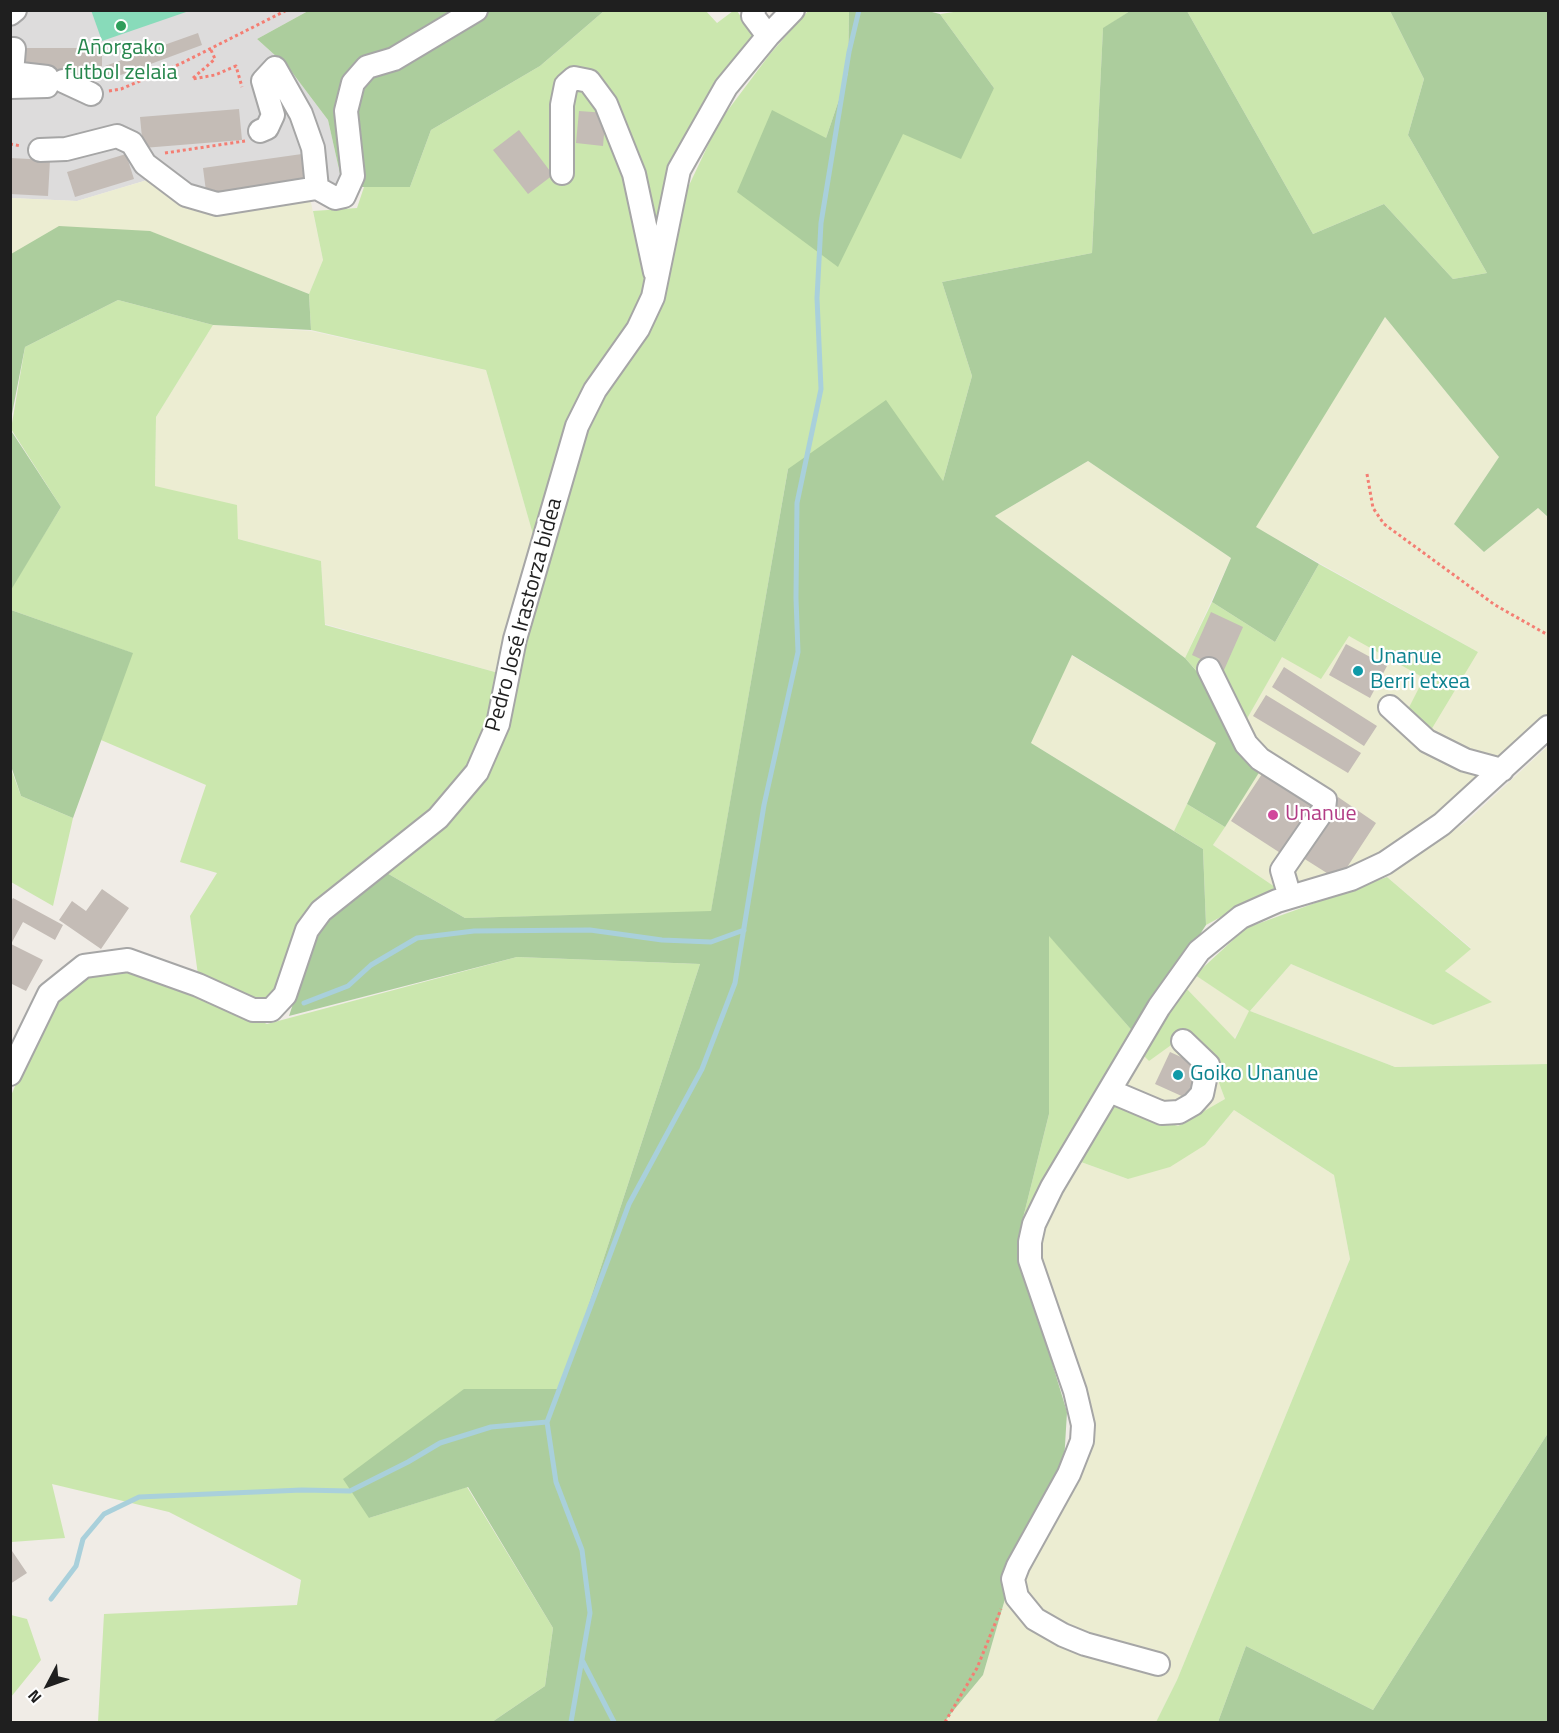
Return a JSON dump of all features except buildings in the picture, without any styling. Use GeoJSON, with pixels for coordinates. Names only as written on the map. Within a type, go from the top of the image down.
{"type":"FeatureCollection","features":[{"type":"Feature","properties":{"kind":"street"},"geometry":{"type":"LineString","coordinates":[[10,14],[15,10]]}},
{"type":"Feature","properties":{"kind":"street"},"geometry":{"type":"LineString","coordinates":[[40,150],[66,149],[117,136],[132,142],[145,164],[186,195],[217,204],[317,188],[335,198],[344,196],[353,176],[346,111],[353,83],[367,67],[394,59],[476,10]]}},
{"type":"Feature","properties":{"kind":"street"},"geometry":{"type":"LineString","coordinates":[[754,10],[753,16],[768,36]]}},
{"type":"Feature","properties":{"kind":"street","name":"Pedro José Irastorza bidea"},"geometry":{"type":"LineString","coordinates":[[10,1074],[49,994],[84,966],[128,960],[198,985],[253,1010],[271,1010],[285,995],[307,930],[321,911],[438,818],[477,772],[498,724],[515,639],[577,426],[595,390],[638,329],[653,297],[680,170],[726,87],[793,10]]}},
{"type":"Feature","properties":{"kind":"street"},"geometry":{"type":"LineString","coordinates":[[10,49],[14,49],[12,73],[47,77],[47,86],[10,87]]}},
{"type":"Feature","properties":{"kind":"street"},"geometry":{"type":"LineString","coordinates":[[260,131],[267,128],[273,115],[263,81],[274,68],[301,114],[313,148],[317,188]]}},
{"type":"Feature","properties":{"kind":"street"},"geometry":{"type":"LineString","coordinates":[[562,173],[562,105],[566,85],[574,78],[589,81],[606,104],[634,174],[657,279]]}},
{"type":"Feature","properties":{"kind":"street"},"geometry":{"type":"LineString","coordinates":[[63,81],[91,94]]}},
{"type":"Feature","properties":{"kind":"street"},"geometry":{"type":"LineString","coordinates":[[1209,669],[1246,744],[1260,759],[1325,800],[1324,808],[1282,870],[1290,897]]}},
{"type":"Feature","properties":{"kind":"street"},"geometry":{"type":"LineString","coordinates":[[1390,707],[1427,741],[1465,760],[1503,770]]}},
{"type":"Feature","properties":{"kind":"street"},"geometry":{"type":"LineString","coordinates":[[1158,1664],[1085,1644],[1048,1627],[1025,1609],[1017,1597],[1013,1579],[1069,1474],[1082,1441],[1080,1410],[1030,1260],[1030,1242],[1034,1224],[1052,1187],[1159,1007],[1199,951],[1241,918],[1290,897],[1351,879],[1385,863],[1442,824],[1548,727]]}},
{"type":"Feature","properties":{"kind":"street"},"geometry":{"type":"LineString","coordinates":[[1110,1091],[1162,1113],[1179,1112],[1193,1104],[1202,1094],[1208,1065],[1183,1041]]}},
{"type":"Feature","properties":{"kind":"path"},"geometry":{"type":"LineString","coordinates":[[91,94],[121,89],[211,50],[287,10]]}},
{"type":"Feature","properties":{"kind":"path"},"geometry":{"type":"LineString","coordinates":[[211,50],[215,59],[192,79],[215,75],[236,66],[245,96]]}},
{"type":"Feature","properties":{"kind":"path"},"geometry":{"type":"LineString","coordinates":[[163,154],[244,142],[260,131]]}},
{"type":"Feature","properties":{"kind":"path"},"geometry":{"type":"LineString","coordinates":[[1367,474],[1373,508],[1384,524],[1495,605],[1548,635]]}},
{"type":"Feature","properties":{"kind":"path"},"geometry":{"type":"LineString","coordinates":[[945,1722],[977,1668],[1001,1608]]}},
{"type":"Feature","properties":{"kind":"shaded area"},"geometry":{"type":"Polygon","coordinates":[[[11,11],[308,11],[257,39],[288,67],[328,120],[343,187],[211,209],[154,178],[77,201],[11,198],[11,11]]]}},
{"type":"Feature","properties":{"kind":"green space","name":"Añorgako futbol zelaia"},"geometry":{"type":"Polygon","coordinates":[[[91,10],[189,10],[189,11],[102,41],[91,10]]]}},
{"type":"Feature","properties":{"kind":"green space"},"geometry":{"type":"Polygon","coordinates":[[[924,10],[940,14],[994,88],[961,159],[903,134],[838,267],[737,192],[772,110],[826,138],[848,73],[849,11],[924,10]]]}},
{"type":"Feature","properties":{"kind":"green space"},"geometry":{"type":"Polygon","coordinates":[[[967,10],[1130,11],[1103,29],[1092,253],[942,282],[972,376],[943,481],[788,469],[711,912],[465,918],[385,872],[480,786],[522,638],[589,422],[683,198],[719,122],[770,54],[808,11],[849,11],[848,73],[826,138],[737,192],[903,133],[994,88],[940,14],[967,10]]]}},
{"type":"Feature","properties":{"kind":"green space"},"geometry":{"type":"Polygon","coordinates":[[[308,11],[604,11],[540,66],[431,130],[410,187],[343,187],[328,120],[288,67],[257,39],[308,11]]]}},
{"type":"Feature","properties":{"kind":"green space"},"geometry":{"type":"Polygon","coordinates":[[[604,11],[706,11],[717,23],[733,11],[737,11],[755,37],[708,103],[653,252],[634,317],[534,538],[486,370],[311,330],[309,294],[323,260],[313,211],[357,208],[364,187],[410,187],[431,130],[540,66],[604,11]]]}},
{"type":"Feature","properties":{"kind":"green space"},"geometry":{"type":"Polygon","coordinates":[[[1130,11],[1187,11],[1313,234],[1384,204],[1453,279],[1487,273],[1408,135],[1424,79],[1390,11],[1548,11],[1548,517],[1538,508],[1484,552],[1454,524],[1499,457],[1385,317],[1256,527],[1319,564],[1275,642],[1212,602],[1231,558],[1088,461],[995,516],[1185,658],[1270,755],[1225,827],[1187,804],[1216,743],[1072,655],[1031,743],[1203,849],[1206,925],[1135,1034],[1049,936],[1049,1114],[1021,1226],[1019,1254],[1067,1412],[1064,1462],[1004,1576],[1005,1599],[983,1675],[944,1722],[492,1722],[545,1686],[553,1628],[468,1487],[369,1518],[343,1479],[464,1389],[561,1389],[700,964],[517,957],[289,1016],[319,925],[385,872],[465,918],[711,911],[788,469],[886,400],[943,481],[972,376],[942,282],[1092,253],[1103,28],[1130,11]]]}},
{"type":"Feature","properties":{"kind":"green space"},"geometry":{"type":"Polygon","coordinates":[[[1187,11],[1390,11],[1424,79],[1408,135],[1487,273],[1453,279],[1384,204],[1313,234],[1187,11]]]}},
{"type":"Feature","properties":{"kind":"green space"},"geometry":{"type":"Polygon","coordinates":[[[154,178],[188,203],[309,193],[323,260],[309,294],[149,231],[11,254],[11,198],[77,201],[154,178]]]}},
{"type":"Feature","properties":{"kind":"green space"},"geometry":{"type":"Polygon","coordinates":[[[59,226],[150,231],[309,294],[311,330],[213,325],[118,300],[25,347],[11,419],[11,254],[59,226]]]}},
{"type":"Feature","properties":{"kind":"green space"},"geometry":{"type":"Polygon","coordinates":[[[118,300],[213,325],[156,417],[155,486],[237,505],[238,539],[321,561],[325,625],[502,674],[487,737],[471,764],[269,998],[251,1001],[198,975],[190,916],[217,873],[180,862],[206,785],[101,740],[132,653],[11,610],[10,590],[61,507],[11,429],[25,347],[118,300]]]}},
{"type":"Feature","properties":{"kind":"green space"},"geometry":{"type":"Polygon","coordinates":[[[1385,317],[1499,457],[1454,524],[1484,552],[1538,508],[1548,517],[1548,722],[1444,816],[1349,874],[1281,891],[1213,845],[1270,755],[1244,724],[1282,656],[1348,635],[1425,678],[1400,725],[1478,652],[1255,527],[1385,317]]]}},
{"type":"Feature","properties":{"kind":"green space"},"geometry":{"type":"Polygon","coordinates":[[[213,325],[311,331],[486,370],[534,538],[502,674],[325,624],[321,561],[238,539],[155,486],[156,417],[213,325]]]}},
{"type":"Feature","properties":{"kind":"green space"},"geometry":{"type":"Polygon","coordinates":[[[10,429],[61,507],[11,590],[10,590],[10,429]]]}},
{"type":"Feature","properties":{"kind":"green space"},"geometry":{"type":"Polygon","coordinates":[[[1088,461],[1231,558],[1185,658],[995,516],[1088,461]]]}},
{"type":"Feature","properties":{"kind":"green space"},"geometry":{"type":"Polygon","coordinates":[[[1319,564],[1478,652],[1425,740],[1400,725],[1424,678],[1349,636],[1321,679],[1282,657],[1244,724],[1185,658],[1212,602],[1275,642],[1319,564]]]}},
{"type":"Feature","properties":{"kind":"green space"},"geometry":{"type":"Polygon","coordinates":[[[11,610],[133,653],[73,818],[21,796],[11,766],[11,610]]]}},
{"type":"Feature","properties":{"kind":"green space"},"geometry":{"type":"Polygon","coordinates":[[[1071,655],[1217,743],[1174,831],[1031,743],[1071,655]]]}},
{"type":"Feature","properties":{"kind":"green space"},"geometry":{"type":"Polygon","coordinates":[[[1548,746],[1548,1064],[1395,1067],[1250,1011],[1291,964],[1433,1025],[1491,1002],[1445,971],[1471,948],[1387,877],[1466,822],[1548,746]]]}},
{"type":"Feature","properties":{"kind":"green space"},"geometry":{"type":"Polygon","coordinates":[[[10,766],[21,796],[73,818],[53,906],[11,882],[10,766]]]}},
{"type":"Feature","properties":{"kind":"green space"},"geometry":{"type":"Polygon","coordinates":[[[1187,804],[1225,827],[1213,845],[1281,891],[1243,905],[1206,925],[1203,849],[1174,831],[1187,804]]]}},
{"type":"Feature","properties":{"kind":"green space"},"geometry":{"type":"Polygon","coordinates":[[[1387,877],[1471,949],[1445,971],[1492,1002],[1433,1025],[1291,964],[1250,1011],[1395,1067],[1548,1064],[1548,1433],[1373,1710],[1246,1646],[1218,1722],[1156,1722],[1177,1680],[1350,1259],[1334,1175],[1234,1110],[1205,1145],[1170,1167],[1128,1179],[1081,1162],[1114,1105],[1178,1126],[1225,1099],[1209,1056],[1185,1035],[1149,1061],[1141,1053],[1186,988],[1235,1039],[1249,1011],[1195,975],[1246,928],[1387,877]]]}},
{"type":"Feature","properties":{"kind":"green space"},"geometry":{"type":"Polygon","coordinates":[[[1049,935],[1135,1034],[1021,1226],[1049,1114],[1049,935]]]}},
{"type":"Feature","properties":{"kind":"green space"},"geometry":{"type":"Polygon","coordinates":[[[517,957],[700,964],[561,1389],[464,1390],[369,1518],[467,1487],[553,1628],[545,1686],[492,1722],[98,1722],[104,1614],[297,1605],[301,1580],[169,1512],[52,1484],[65,1538],[12,1542],[10,1540],[10,1098],[51,1001],[79,976],[117,968],[194,991],[267,1024],[517,957]]]}},
{"type":"Feature","properties":{"kind":"green space"},"geometry":{"type":"Polygon","coordinates":[[[1195,975],[1250,1011],[1234,1039],[1186,988],[1195,975]]]}},
{"type":"Feature","properties":{"kind":"green space"},"geometry":{"type":"Polygon","coordinates":[[[1185,1035],[1209,1056],[1225,1099],[1178,1126],[1114,1105],[1141,1053],[1185,1035]]]}},
{"type":"Feature","properties":{"kind":"green space"},"geometry":{"type":"Polygon","coordinates":[[[1234,1110],[1334,1175],[1350,1259],[1177,1680],[1156,1722],[944,1722],[983,1675],[1005,1599],[1021,1582],[1085,1453],[1036,1256],[1041,1223],[1081,1162],[1128,1179],[1205,1145],[1234,1110]]]}},
{"type":"Feature","properties":{"kind":"green space"},"geometry":{"type":"Polygon","coordinates":[[[1548,1433],[1548,1722],[1218,1722],[1246,1646],[1373,1710],[1548,1433]]]}},
{"type":"Feature","properties":{"kind":"green space"},"geometry":{"type":"Polygon","coordinates":[[[11,1615],[27,1619],[41,1660],[11,1697],[11,1615]]]}},
{"type":"Feature","properties":{"kind":"waterway"},"geometry":{"type":"LineString","coordinates":[[571,1722],[590,1613],[582,1550],[556,1482],[547,1422],[629,1204],[702,1069],[735,983],[764,805],[798,652],[797,503],[821,389],[817,298],[821,223],[849,52],[859,10]]}},
{"type":"Feature","properties":{"kind":"waterway"},"geometry":{"type":"LineString","coordinates":[[304,1003],[348,986],[371,965],[417,938],[474,931],[590,930],[662,940],[711,942],[744,930]]}},
{"type":"Feature","properties":{"kind":"waterway"},"geometry":{"type":"LineString","coordinates":[[51,1599],[76,1566],[83,1539],[104,1514],[139,1497],[302,1490],[350,1491],[440,1443],[491,1427],[547,1422]]}},
{"type":"Feature","properties":{"kind":"waterway"},"geometry":{"type":"LineString","coordinates":[[582,1660],[614,1722]]}},
{"type":"Feature","properties":{"kind":"place","name":"Añorgako futbol zelaia"},"geometry":{"type":"Point","coordinates":[121,26]}},
{"type":"Feature","properties":{"kind":"place","name":"Unanue Berri etxea"},"geometry":{"type":"Point","coordinates":[1358,671]}},
{"type":"Feature","properties":{"kind":"place","name":"Unanue"},"geometry":{"type":"Point","coordinates":[1273,815]}},
{"type":"Feature","properties":{"kind":"place","name":"Goiko Unanue"},"geometry":{"type":"Point","coordinates":[1178,1075]}}]}
